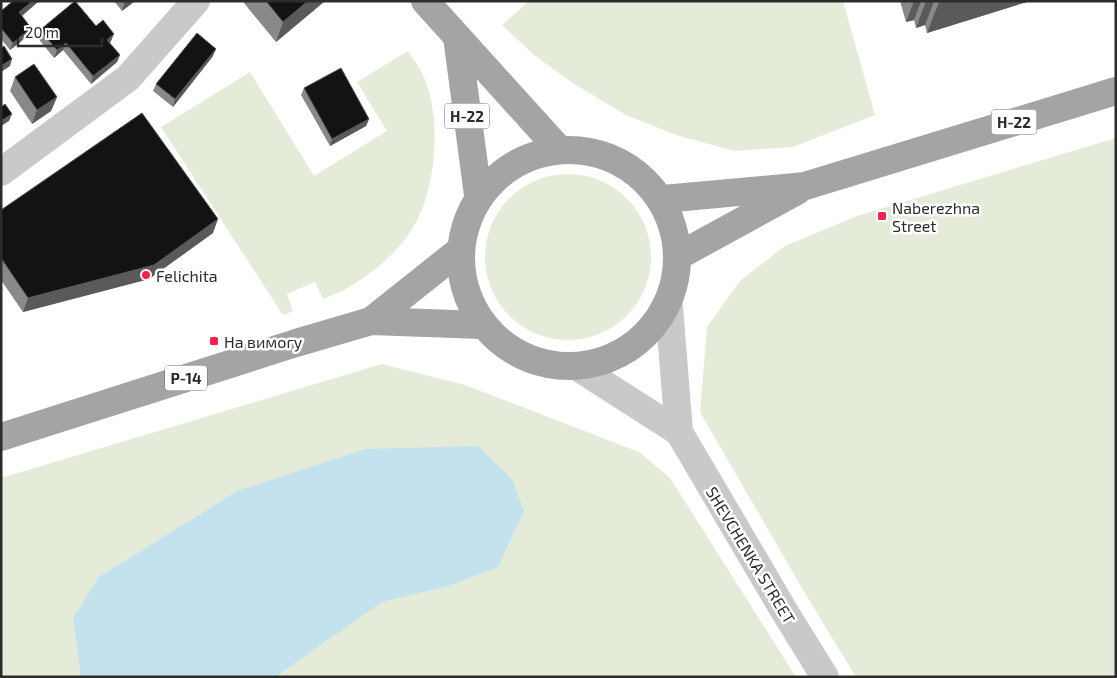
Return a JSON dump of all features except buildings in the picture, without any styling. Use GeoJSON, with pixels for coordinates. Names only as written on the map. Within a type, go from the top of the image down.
{"type":"FeatureCollection","features":[{"type":"Feature","properties":{"kind":"main road","name":"Н-22"},"geometry":{"type":"LineString","coordinates":[[425,1],[557,147]]}},
{"type":"Feature","properties":{"kind":"main road","name":"Н-22"},"geometry":{"type":"LineString","coordinates":[[457,37],[478,195],[459,251],[464,290],[482,325],[526,359],[579,368],[632,349],[669,307],[680,255],[805,186]]}},
{"type":"Feature","properties":{"kind":"main road","name":"Н-22"},"geometry":{"type":"LineString","coordinates":[[663,199],[805,186],[1116,91]]}},
{"type":"Feature","properties":{"kind":"main road"},"geometry":{"type":"LineString","coordinates":[[478,195],[512,163],[557,147],[617,158],[663,199],[680,255]]}},
{"type":"Feature","properties":{"kind":"main road","name":"Р-14"},"geometry":{"type":"LineString","coordinates":[[371,321],[459,251]]}},
{"type":"Feature","properties":{"kind":"main road","name":"Р-14"},"geometry":{"type":"LineString","coordinates":[[1,437],[371,321],[482,325]]}},
{"type":"Feature","properties":{"kind":"street"},"geometry":{"type":"LineString","coordinates":[[1,172],[128,78],[196,1]]}},
{"type":"Feature","properties":{"kind":"street","name":"SHEVCHENKA STREET"},"geometry":{"type":"LineString","coordinates":[[669,307],[679,432],[825,677]]}},
{"type":"Feature","properties":{"kind":"street","name":"SHEVCHENKA STREET"},"geometry":{"type":"LineString","coordinates":[[579,368],[679,432]]}},
{"type":"Feature","properties":{"kind":"green space"},"geometry":{"type":"Polygon","coordinates":[[[529,1],[843,1],[875,115],[793,147],[734,151],[676,135],[626,115],[571,82],[533,54],[502,25],[529,1]]]}},
{"type":"Feature","properties":{"kind":"green space"},"geometry":{"type":"Polygon","coordinates":[[[408,51],[422,73],[429,90],[435,132],[431,176],[419,216],[398,248],[367,275],[341,292],[323,299],[315,282],[287,294],[293,311],[283,315],[161,127],[250,72],[314,176],[387,131],[357,82],[408,51]]]}},
{"type":"Feature","properties":{"kind":"green space"},"geometry":{"type":"Polygon","coordinates":[[[1116,138],[1116,677],[856,677],[700,412],[707,327],[740,281],[785,246],[857,216],[1116,138]]]}},
{"type":"Feature","properties":{"kind":"green space"},"geometry":{"type":"Polygon","coordinates":[[[576,174],[600,180],[627,198],[645,225],[650,241],[650,273],[645,289],[627,316],[614,326],[592,337],[560,340],[536,334],[515,321],[504,310],[488,281],[485,249],[491,225],[504,204],[515,193],[544,177],[576,174]]]}},
{"type":"Feature","properties":{"kind":"green space"},"geometry":{"type":"Polygon","coordinates":[[[382,364],[465,385],[639,452],[670,478],[796,677],[1,677],[1,478],[382,364]]]}},
{"type":"Feature","properties":{"kind":"water"},"geometry":{"type":"Polygon","coordinates":[[[478,446],[512,479],[524,511],[498,567],[448,586],[382,602],[275,677],[81,677],[73,618],[99,577],[239,490],[366,449],[478,446]]]}},
{"type":"Feature","properties":{"kind":"place","name":"Naberezhna Street"},"geometry":{"type":"Point","coordinates":[882,216]}},
{"type":"Feature","properties":{"kind":"place","name":"Felichita"},"geometry":{"type":"Point","coordinates":[146,275]}},
{"type":"Feature","properties":{"kind":"place","name":"На вимогу"},"geometry":{"type":"Point","coordinates":[214,341]}}]}
